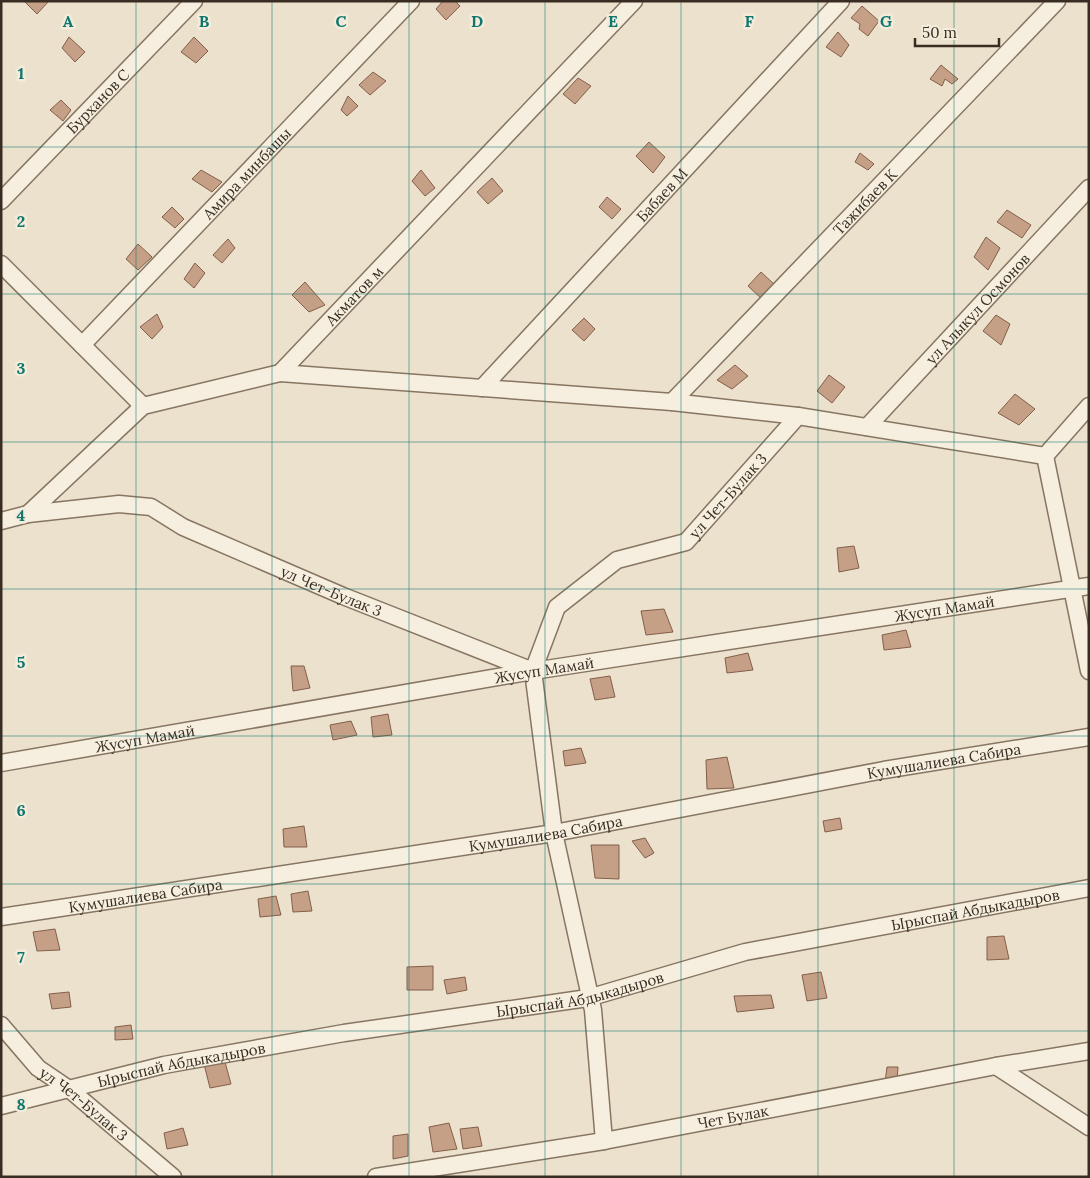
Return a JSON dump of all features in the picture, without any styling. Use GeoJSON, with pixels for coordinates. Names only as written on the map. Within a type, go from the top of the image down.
{"type":"FeatureCollection","features":[{"type":"Feature","properties":{"kind":"street","name":"Бурханов С"},"geometry":{"type":"LineString","coordinates":[[1,201],[194,1]]}},
{"type":"Feature","properties":{"kind":"street","name":"Амира минбашы"},"geometry":{"type":"LineString","coordinates":[[82,345],[411,1]]}},
{"type":"Feature","properties":{"kind":"street","name":"Акматов м"},"geometry":{"type":"LineString","coordinates":[[280,373],[634,1]]}},
{"type":"Feature","properties":{"kind":"street","name":"Бабаев М"},"geometry":{"type":"LineString","coordinates":[[482,388],[841,1]]}},
{"type":"Feature","properties":{"kind":"street","name":"Тажибаев К"},"geometry":{"type":"LineString","coordinates":[[672,402],[1057,1]]}},
{"type":"Feature","properties":{"kind":"street","name":"ул Алыкул Осмонов"},"geometry":{"type":"LineString","coordinates":[[867,427],[1089,188]]}},
{"type":"Feature","properties":{"kind":"street"},"geometry":{"type":"LineString","coordinates":[[1,264],[143,406]]}},
{"type":"Feature","properties":{"kind":"street"},"geometry":{"type":"LineString","coordinates":[[28,514],[143,406],[280,373],[672,402],[798,416],[1045,456]]}},
{"type":"Feature","properties":{"kind":"street"},"geometry":{"type":"LineString","coordinates":[[1045,456],[1089,406]]}},
{"type":"Feature","properties":{"kind":"street","name":"ул Чет-Булак 3"},"geometry":{"type":"LineString","coordinates":[[1,521],[28,514],[119,504],[151,507],[183,527],[343,596],[533,672],[557,607],[617,560],[686,542],[798,416]]}},
{"type":"Feature","properties":{"kind":"street"},"geometry":{"type":"LineString","coordinates":[[1045,456],[1089,671]]}},
{"type":"Feature","properties":{"kind":"street","name":"Жусуп Мамай"},"geometry":{"type":"LineString","coordinates":[[1,762],[533,672],[1089,586]]}},
{"type":"Feature","properties":{"kind":"street"},"geometry":{"type":"LineString","coordinates":[[533,672],[554,833],[592,1010],[604,1140]]}},
{"type":"Feature","properties":{"kind":"street","name":"Кумушалиева Сабира"},"geometry":{"type":"LineString","coordinates":[[1,917],[554,833],[884,770],[1089,736]]}},
{"type":"Feature","properties":{"kind":"street","name":"Ырыспай Абдыкадыров"},"geometry":{"type":"LineString","coordinates":[[1,1106],[164,1065],[344,1033],[588,998],[745,952],[1089,888]]}},
{"type":"Feature","properties":{"kind":"street","name":"ул Чет-Булак 3"},"geometry":{"type":"LineString","coordinates":[[1,1025],[38,1068],[69,1089],[173,1177]]}},
{"type":"Feature","properties":{"kind":"street","name":"Чет Булак"},"geometry":{"type":"LineString","coordinates":[[376,1177],[604,1140],[996,1066],[1089,1051]]}},
{"type":"Feature","properties":{"kind":"street"},"geometry":{"type":"LineString","coordinates":[[996,1066],[1089,1127]]}},
{"type":"Feature","properties":{"kind":"building"},"geometry":{"type":"Polygon","coordinates":[[[24,1],[49,1],[37,14],[24,1]]]}},
{"type":"Feature","properties":{"kind":"building"},"geometry":{"type":"Polygon","coordinates":[[[443,1],[455,1],[460,6],[446,20],[436,9],[443,1]]]}},
{"type":"Feature","properties":{"kind":"building"},"geometry":{"type":"Polygon","coordinates":[[[862,6],[879,21],[868,36],[859,29],[860,24],[851,18],[862,6]]]}},
{"type":"Feature","properties":{"kind":"building"},"geometry":{"type":"Polygon","coordinates":[[[838,32],[849,45],[841,57],[826,47],[838,32]]]}},
{"type":"Feature","properties":{"kind":"building"},"geometry":{"type":"Polygon","coordinates":[[[69,37],[85,52],[75,62],[62,48],[69,37]]]}},
{"type":"Feature","properties":{"kind":"building"},"geometry":{"type":"Polygon","coordinates":[[[194,37],[208,51],[196,63],[181,52],[194,37]]]}},
{"type":"Feature","properties":{"kind":"building"},"geometry":{"type":"Polygon","coordinates":[[[941,65],[958,79],[952,84],[945,79],[942,86],[930,79],[941,65]]]}},
{"type":"Feature","properties":{"kind":"building"},"geometry":{"type":"Polygon","coordinates":[[[373,72],[386,81],[370,95],[359,85],[373,72]]]}},
{"type":"Feature","properties":{"kind":"building"},"geometry":{"type":"Polygon","coordinates":[[[578,78],[591,86],[575,104],[563,94],[578,78]]]}},
{"type":"Feature","properties":{"kind":"building"},"geometry":{"type":"Polygon","coordinates":[[[348,96],[358,106],[347,116],[341,110],[348,96]]]}},
{"type":"Feature","properties":{"kind":"building"},"geometry":{"type":"Polygon","coordinates":[[[61,100],[71,110],[63,121],[50,110],[61,100]]]}},
{"type":"Feature","properties":{"kind":"building"},"geometry":{"type":"Polygon","coordinates":[[[649,142],[665,157],[653,173],[636,156],[649,142]]]}},
{"type":"Feature","properties":{"kind":"building"},"geometry":{"type":"Polygon","coordinates":[[[860,153],[874,164],[868,170],[855,162],[860,153]]]}},
{"type":"Feature","properties":{"kind":"building"},"geometry":{"type":"Polygon","coordinates":[[[201,170],[222,182],[212,192],[192,179],[201,170]]]}},
{"type":"Feature","properties":{"kind":"building"},"geometry":{"type":"Polygon","coordinates":[[[421,170],[435,188],[425,196],[412,181],[421,170]]]}},
{"type":"Feature","properties":{"kind":"building"},"geometry":{"type":"Polygon","coordinates":[[[492,178],[503,191],[488,204],[477,192],[492,178]]]}},
{"type":"Feature","properties":{"kind":"building"},"geometry":{"type":"Polygon","coordinates":[[[607,197],[621,209],[612,219],[599,207],[607,197]]]}},
{"type":"Feature","properties":{"kind":"building"},"geometry":{"type":"Polygon","coordinates":[[[172,207],[184,219],[175,228],[162,217],[172,207]]]}},
{"type":"Feature","properties":{"kind":"building"},"geometry":{"type":"Polygon","coordinates":[[[1007,210],[1031,225],[1022,238],[997,222],[1007,210]]]}},
{"type":"Feature","properties":{"kind":"building"},"geometry":{"type":"Polygon","coordinates":[[[986,237],[1000,248],[988,270],[974,257],[986,237]]]}},
{"type":"Feature","properties":{"kind":"building"},"geometry":{"type":"Polygon","coordinates":[[[228,239],[235,248],[222,263],[213,255],[228,239]]]}},
{"type":"Feature","properties":{"kind":"building"},"geometry":{"type":"Polygon","coordinates":[[[138,244],[152,257],[138,270],[126,259],[138,244]]]}},
{"type":"Feature","properties":{"kind":"building"},"geometry":{"type":"Polygon","coordinates":[[[195,263],[205,273],[194,288],[184,279],[195,263]]]}},
{"type":"Feature","properties":{"kind":"building"},"geometry":{"type":"Polygon","coordinates":[[[761,272],[775,285],[763,300],[748,286],[761,272]]]}},
{"type":"Feature","properties":{"kind":"building"},"geometry":{"type":"Polygon","coordinates":[[[305,282],[325,305],[309,312],[292,295],[305,282]]]}},
{"type":"Feature","properties":{"kind":"building"},"geometry":{"type":"Polygon","coordinates":[[[157,314],[163,327],[152,339],[140,327],[157,314]]]}},
{"type":"Feature","properties":{"kind":"building"},"geometry":{"type":"Polygon","coordinates":[[[996,315],[1010,324],[1001,345],[983,331],[996,315]]]}},
{"type":"Feature","properties":{"kind":"building"},"geometry":{"type":"Polygon","coordinates":[[[584,318],[595,329],[584,341],[572,330],[584,318]]]}},
{"type":"Feature","properties":{"kind":"building"},"geometry":{"type":"Polygon","coordinates":[[[735,365],[748,376],[732,389],[717,380],[735,365]]]}},
{"type":"Feature","properties":{"kind":"building"},"geometry":{"type":"Polygon","coordinates":[[[829,375],[845,387],[832,403],[817,391],[829,375]]]}},
{"type":"Feature","properties":{"kind":"building"},"geometry":{"type":"Polygon","coordinates":[[[1015,394],[1035,409],[1019,425],[998,413],[1015,394]]]}},
{"type":"Feature","properties":{"kind":"building"},"geometry":{"type":"Polygon","coordinates":[[[854,546],[859,568],[839,572],[837,548],[854,546]]]}},
{"type":"Feature","properties":{"kind":"building"},"geometry":{"type":"Polygon","coordinates":[[[664,609],[673,632],[646,635],[641,611],[664,609]]]}},
{"type":"Feature","properties":{"kind":"building"},"geometry":{"type":"Polygon","coordinates":[[[906,630],[911,647],[884,650],[882,635],[906,630]]]}},
{"type":"Feature","properties":{"kind":"building"},"geometry":{"type":"Polygon","coordinates":[[[748,653],[753,670],[727,673],[725,658],[748,653]]]}},
{"type":"Feature","properties":{"kind":"building"},"geometry":{"type":"Polygon","coordinates":[[[291,666],[304,666],[310,688],[293,691],[291,666]]]}},
{"type":"Feature","properties":{"kind":"building"},"geometry":{"type":"Polygon","coordinates":[[[610,676],[615,697],[595,700],[590,679],[610,676]]]}},
{"type":"Feature","properties":{"kind":"building"},"geometry":{"type":"Polygon","coordinates":[[[388,714],[392,735],[373,737],[371,717],[388,714]]]}},
{"type":"Feature","properties":{"kind":"building"},"geometry":{"type":"Polygon","coordinates":[[[351,721],[357,735],[333,740],[330,725],[351,721]]]}},
{"type":"Feature","properties":{"kind":"building"},"geometry":{"type":"Polygon","coordinates":[[[581,748],[586,763],[565,766],[563,751],[581,748]]]}},
{"type":"Feature","properties":{"kind":"building"},"geometry":{"type":"Polygon","coordinates":[[[727,757],[734,788],[707,789],[706,760],[727,757]]]}},
{"type":"Feature","properties":{"kind":"building"},"geometry":{"type":"Polygon","coordinates":[[[840,818],[842,829],[825,832],[823,821],[840,818]]]}},
{"type":"Feature","properties":{"kind":"building"},"geometry":{"type":"Polygon","coordinates":[[[304,826],[307,847],[284,847],[283,829],[304,826]]]}},
{"type":"Feature","properties":{"kind":"building"},"geometry":{"type":"Polygon","coordinates":[[[645,838],[654,853],[645,858],[632,841],[645,838]]]}},
{"type":"Feature","properties":{"kind":"building"},"geometry":{"type":"Polygon","coordinates":[[[591,845],[619,845],[619,879],[595,878],[591,845]]]}},
{"type":"Feature","properties":{"kind":"building"},"geometry":{"type":"Polygon","coordinates":[[[308,891],[312,911],[293,912],[291,894],[308,891]]]}},
{"type":"Feature","properties":{"kind":"building"},"geometry":{"type":"Polygon","coordinates":[[[276,896],[281,915],[260,917],[258,899],[276,896]]]}},
{"type":"Feature","properties":{"kind":"building"},"geometry":{"type":"Polygon","coordinates":[[[55,929],[60,950],[37,951],[33,932],[55,929]]]}},
{"type":"Feature","properties":{"kind":"building"},"geometry":{"type":"Polygon","coordinates":[[[1004,936],[1009,959],[987,960],[987,937],[1004,936]]]}},
{"type":"Feature","properties":{"kind":"building"},"geometry":{"type":"Polygon","coordinates":[[[433,966],[433,990],[407,990],[407,967],[433,966]]]}},
{"type":"Feature","properties":{"kind":"building"},"geometry":{"type":"Polygon","coordinates":[[[821,972],[827,998],[807,1001],[802,975],[821,972]]]}},
{"type":"Feature","properties":{"kind":"building"},"geometry":{"type":"Polygon","coordinates":[[[465,977],[467,990],[447,994],[444,980],[465,977]]]}},
{"type":"Feature","properties":{"kind":"building"},"geometry":{"type":"Polygon","coordinates":[[[69,992],[71,1007],[52,1009],[49,994],[69,992]]]}},
{"type":"Feature","properties":{"kind":"building"},"geometry":{"type":"Polygon","coordinates":[[[771,995],[774,1008],[737,1012],[734,996],[771,995]]]}},
{"type":"Feature","properties":{"kind":"building"},"geometry":{"type":"Polygon","coordinates":[[[131,1025],[133,1039],[115,1040],[115,1027],[131,1025]]]}},
{"type":"Feature","properties":{"kind":"building"},"geometry":{"type":"Polygon","coordinates":[[[225,1062],[231,1084],[210,1088],[204,1064],[225,1062]]]}},
{"type":"Feature","properties":{"kind":"building"},"geometry":{"type":"Polygon","coordinates":[[[887,1067],[898,1067],[897,1080],[885,1082],[887,1067]]]}},
{"type":"Feature","properties":{"kind":"building"},"geometry":{"type":"Polygon","coordinates":[[[449,1123],[457,1149],[433,1152],[429,1127],[449,1123]]]}},
{"type":"Feature","properties":{"kind":"building"},"geometry":{"type":"Polygon","coordinates":[[[478,1127],[482,1146],[463,1149],[460,1129],[478,1127]]]}},
{"type":"Feature","properties":{"kind":"building"},"geometry":{"type":"Polygon","coordinates":[[[183,1128],[188,1145],[167,1149],[164,1133],[183,1128]]]}},
{"type":"Feature","properties":{"kind":"building"},"geometry":{"type":"Polygon","coordinates":[[[408,1134],[408,1156],[393,1159],[393,1136],[408,1134]]]}}]}
